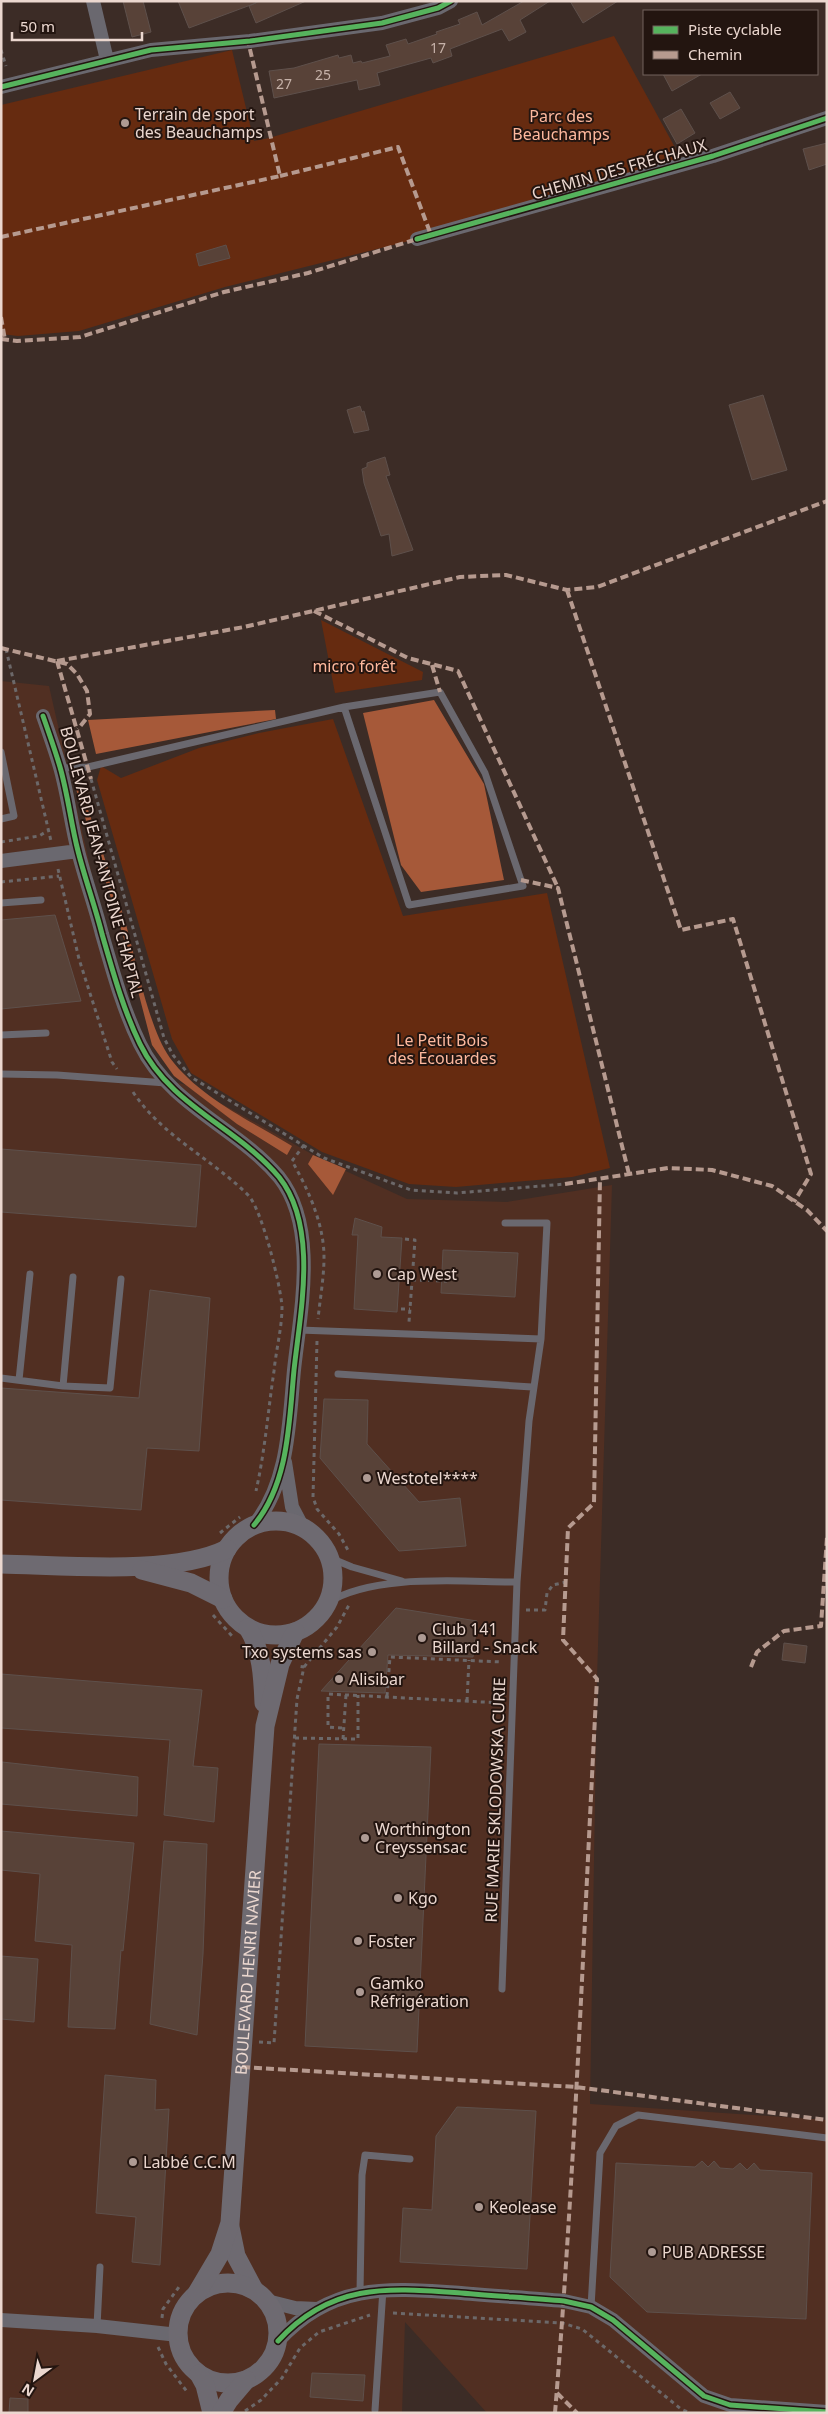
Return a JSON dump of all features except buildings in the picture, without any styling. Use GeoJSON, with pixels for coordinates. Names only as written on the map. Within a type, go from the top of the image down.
{"type":"FeatureCollection","features":[{"type":"Feature","properties":{"kind":"main road"},"geometry":{"type":"LineString","coordinates":[[1,1564],[124,1566],[194,1560],[243,1531],[250,1519],[287,1522],[303,1528],[322,1545],[328,1557],[332,1580],[327,1603],[314,1620],[295,1632],[271,1635],[243,1634],[233,1616],[191,1583],[124,1566]]}},
{"type":"Feature","properties":{"kind":"main road"},"geometry":{"type":"LineString","coordinates":[[217,1604],[222,1542]]}},
{"type":"Feature","properties":{"kind":"main road","name":"BOULEVARD HENRI NAVIER"},"geometry":{"type":"LineString","coordinates":[[189,2289],[220,2254],[230,2223],[266,1722],[280,1664],[295,1632]]}},
{"type":"Feature","properties":{"kind":"main road","name":"BOULEVARD HENRI NAVIER"},"geometry":{"type":"LineString","coordinates":[[243,1634],[254,1640],[260,1662],[266,1722]]}},
{"type":"Feature","properties":{"kind":"main road","name":"BOULEVARD HENRI NAVIER"},"geometry":{"type":"LineString","coordinates":[[230,2223],[236,2256],[261,2296]]}},
{"type":"Feature","properties":{"kind":"main road"},"geometry":{"type":"LineString","coordinates":[[212,2413],[206,2390],[199,2374],[184,2357],[169,2333],[188,2302],[189,2289],[221,2283],[238,2284],[261,2296],[277,2320],[278,2341],[270,2361],[260,2372],[246,2380],[228,2400],[221,2413]]}},
{"type":"Feature","properties":{"kind":"main road"},"geometry":{"type":"LineString","coordinates":[[199,2374],[222,2383],[246,2380]]}},
{"type":"Feature","properties":{"kind":"street"},"geometry":{"type":"LineString","coordinates":[[93,1],[107,60]]}},
{"type":"Feature","properties":{"kind":"street"},"geometry":{"type":"LineString","coordinates":[[1,87],[151,50],[250,41],[382,23],[438,8],[451,1]]}},
{"type":"Feature","properties":{"kind":"street","name":"CHEMIN DES FRÉCHAUX"},"geometry":{"type":"LineString","coordinates":[[417,239],[713,156],[827,118]]}},
{"type":"Feature","properties":{"kind":"street","name":"BOULEVARD JEAN-ANTOINE CHAPTAL"},"geometry":{"type":"LineString","coordinates":[[43,716],[61,768],[78,851],[121,1002],[141,1047],[166,1083],[207,1118],[259,1156],[280,1178],[290,1194],[300,1224],[304,1257],[304,1296],[285,1457],[268,1506],[250,1519]]}},
{"type":"Feature","properties":{"kind":"street"},"geometry":{"type":"LineString","coordinates":[[1,861],[78,851]]}},
{"type":"Feature","properties":{"kind":"street","name":"BOULEVARD JEAN-ANTOINE CHAPTAL"},"geometry":{"type":"LineString","coordinates":[[285,1457],[292,1507],[303,1528]]}},
{"type":"Feature","properties":{"kind":"street"},"geometry":{"type":"LineString","coordinates":[[278,2341],[317,2309],[360,2293],[383,2289],[564,2301],[591,2307],[613,2320],[704,2396],[730,2405],[827,2412]]}},
{"type":"Feature","properties":{"kind":"street"},"geometry":{"type":"LineString","coordinates":[[261,2296],[295,2308],[317,2309]]}},
{"type":"Feature","properties":{"kind":"street"},"geometry":{"type":"LineString","coordinates":[[1,2320],[169,2333]]}},
{"type":"Feature","properties":{"kind":"lane"},"geometry":{"type":"LineString","coordinates":[[61,768],[88,767],[344,707],[440,692],[485,773],[523,886],[409,905],[344,707]]}},
{"type":"Feature","properties":{"kind":"lane"},"geometry":{"type":"LineString","coordinates":[[1,752],[14,816],[1,819]]}},
{"type":"Feature","properties":{"kind":"lane"},"geometry":{"type":"LineString","coordinates":[[1,903],[41,900]]}},
{"type":"Feature","properties":{"kind":"lane"},"geometry":{"type":"LineString","coordinates":[[1,1035],[46,1033]]}},
{"type":"Feature","properties":{"kind":"lane"},"geometry":{"type":"LineString","coordinates":[[1,1074],[57,1075],[166,1083]]}},
{"type":"Feature","properties":{"kind":"lane","name":"RUE MARIE SKLODOWSKA CURIE"},"geometry":{"type":"LineString","coordinates":[[502,1989],[517,1582],[532,1387],[540,1339],[547,1223],[505,1223]]}},
{"type":"Feature","properties":{"kind":"lane"},"geometry":{"type":"LineString","coordinates":[[19,1380],[30,1274]]}},
{"type":"Feature","properties":{"kind":"lane"},"geometry":{"type":"LineString","coordinates":[[63,1386],[73,1277]]}},
{"type":"Feature","properties":{"kind":"lane"},"geometry":{"type":"LineString","coordinates":[[1,1378],[63,1386],[110,1388],[121,1279]]}},
{"type":"Feature","properties":{"kind":"lane"},"geometry":{"type":"LineString","coordinates":[[299,1330],[540,1339]]}},
{"type":"Feature","properties":{"kind":"lane"},"geometry":{"type":"LineString","coordinates":[[338,1374],[532,1387]]}},
{"type":"Feature","properties":{"kind":"lane"},"geometry":{"type":"LineString","coordinates":[[328,1557],[352,1567],[405,1582]]}},
{"type":"Feature","properties":{"kind":"lane"},"geometry":{"type":"LineString","coordinates":[[327,1603],[352,1591],[405,1582],[517,1582]]}},
{"type":"Feature","properties":{"kind":"lane"},"geometry":{"type":"LineString","coordinates":[[591,2307],[600,2153],[616,2126],[638,2115],[827,2138]]}},
{"type":"Feature","properties":{"kind":"lane"},"geometry":{"type":"LineString","coordinates":[[360,2293],[362,2175],[365,2155],[410,2160]]}},
{"type":"Feature","properties":{"kind":"lane"},"geometry":{"type":"LineString","coordinates":[[97,2326],[100,2267]]}},
{"type":"Feature","properties":{"kind":"lane"},"geometry":{"type":"LineString","coordinates":[[375,2410],[383,2289]]}},
{"type":"Feature","properties":{"kind":"path"},"geometry":{"type":"LineString","coordinates":[[1,50],[6,66]]}},
{"type":"Feature","properties":{"kind":"path"},"geometry":{"type":"LineString","coordinates":[[6,650],[79,958],[112,1062],[142,1105],[184,1146],[226,1174],[250,1198],[267,1236],[282,1306],[264,1453],[255,1494]]}},
{"type":"Feature","properties":{"kind":"path"},"geometry":{"type":"LineString","coordinates":[[91,779],[164,1038],[173,1055],[191,1077],[324,1158],[411,1190],[457,1193],[566,1184]]}},
{"type":"Feature","properties":{"kind":"path"},"geometry":{"type":"LineString","coordinates":[[1,842],[39,836],[49,830]]}},
{"type":"Feature","properties":{"kind":"path"},"geometry":{"type":"LineString","coordinates":[[1,882],[59,876]]}},
{"type":"Feature","properties":{"kind":"path"},"geometry":{"type":"LineString","coordinates":[[304,1145],[292,1161],[304,1180],[318,1221],[324,1256],[317,1331],[313,1497],[317,1509],[332,1524],[344,1542],[352,1567]]}},
{"type":"Feature","properties":{"kind":"path"},"geometry":{"type":"LineString","coordinates":[[405,1239],[415,1240],[407,1333]]}},
{"type":"Feature","properties":{"kind":"path"},"geometry":{"type":"LineString","coordinates":[[412,1280],[447,1281]]}},
{"type":"Feature","properties":{"kind":"path"},"geometry":{"type":"LineString","coordinates":[[401,1309],[410,1309]]}},
{"type":"Feature","properties":{"kind":"path"},"geometry":{"type":"LineString","coordinates":[[222,1542],[231,1522],[250,1519]]}},
{"type":"Feature","properties":{"kind":"path"},"geometry":{"type":"LineString","coordinates":[[516,1610],[545,1610],[547,1593],[553,1585],[566,1582]]}},
{"type":"Feature","properties":{"kind":"path"},"geometry":{"type":"LineString","coordinates":[[244,2041],[274,2043],[297,1699],[304,1667],[337,1627],[351,1601],[352,1591]]}},
{"type":"Feature","properties":{"kind":"path"},"geometry":{"type":"LineString","coordinates":[[217,1604],[220,1624],[243,1634]]}},
{"type":"Feature","properties":{"kind":"path"},"geometry":{"type":"LineString","coordinates":[[387,1696],[390,1656],[514,1663]]}},
{"type":"Feature","properties":{"kind":"path"},"geometry":{"type":"LineString","coordinates":[[467,1701],[469,1660]]}},
{"type":"Feature","properties":{"kind":"path"},"geometry":{"type":"LineString","coordinates":[[280,1664],[304,1667]]}},
{"type":"Feature","properties":{"kind":"path"},"geometry":{"type":"LineString","coordinates":[[342,1728],[328,1727],[328,1694],[512,1704]]}},
{"type":"Feature","properties":{"kind":"path"},"geometry":{"type":"LineString","coordinates":[[343,1739],[342,1728],[346,1694]]}},
{"type":"Feature","properties":{"kind":"path"},"geometry":{"type":"LineString","coordinates":[[294,1738],[358,1739],[358,1695]]}},
{"type":"Feature","properties":{"kind":"path"},"geometry":{"type":"LineString","coordinates":[[189,2289],[163,2309],[169,2333],[158,2349],[166,2364],[190,2396]]}},
{"type":"Feature","properties":{"kind":"path"},"geometry":{"type":"LineString","coordinates":[[242,2413],[261,2400],[282,2378],[300,2348],[319,2332],[357,2318],[381,2312],[562,2323],[582,2329],[681,2409],[690,2413]]}},
{"type":"Feature","properties":{"kind":"shaded area"},"geometry":{"type":"Polygon","coordinates":[[[1,681],[49,686],[129,1037],[141,1047],[152,1076],[190,1086],[326,1162],[407,1199],[507,1202],[612,1185],[597,1679],[590,2104],[827,2120],[827,2413],[487,2413],[405,2322],[402,2413],[1,2413],[1,681]]]}},
{"type":"Feature","properties":{"kind":"shaded area"},"geometry":{"type":"Polygon","coordinates":[[[434,700],[484,784],[504,880],[421,892],[401,865],[363,713],[434,700]]]}},
{"type":"Feature","properties":{"kind":"shaded area"},"geometry":{"type":"Polygon","coordinates":[[[275,710],[276,719],[96,754],[88,720],[275,710]]]}},
{"type":"Feature","properties":{"kind":"shaded area"},"geometry":{"type":"Polygon","coordinates":[[[79,784],[109,870],[125,921],[143,992],[162,1045],[182,1072],[211,1097],[292,1146],[287,1155],[237,1124],[174,1076],[152,1045],[126,945],[75,786],[79,784]]]}},
{"type":"Feature","properties":{"kind":"shaded area"},"geometry":{"type":"Polygon","coordinates":[[[313,1155],[346,1169],[333,1195],[308,1164],[313,1155]]]}},
{"type":"Feature","properties":{"kind":"green space","name":"Parc des Beauchamps"},"geometry":{"type":"Polygon","coordinates":[[[614,36],[684,164],[417,239],[225,287],[79,331],[18,336],[1,334],[1,105],[232,50],[254,141],[614,36]]]}},
{"type":"Feature","properties":{"kind":"green space","name":"micro forêt"},"geometry":{"type":"Polygon","coordinates":[[[321,620],[423,672],[422,680],[335,693],[321,620]]]}},
{"type":"Feature","properties":{"kind":"green space","name":"Le Petit Bois des Écouardes"},"geometry":{"type":"Polygon","coordinates":[[[333,719],[403,916],[547,893],[610,1168],[572,1177],[456,1187],[409,1184],[322,1152],[191,1073],[172,1039],[97,780],[101,766],[121,778],[199,748],[259,733],[333,719]]]}},
{"type":"Feature","properties":{"kind":"marked path"},"geometry":{"type":"LineString","coordinates":[[1,237],[280,176],[248,41]]}},
{"type":"Feature","properties":{"kind":"marked path"},"geometry":{"type":"LineString","coordinates":[[280,176],[398,147],[431,235]]}},
{"type":"Feature","properties":{"kind":"marked path"},"geometry":{"type":"LineString","coordinates":[[1,339],[17,341],[80,337],[224,292],[308,273],[417,239]]}},
{"type":"Feature","properties":{"kind":"marked path"},"geometry":{"type":"LineString","coordinates":[[1,317],[5,340]]}},
{"type":"Feature","properties":{"kind":"marked path"},"geometry":{"type":"LineString","coordinates":[[57,661],[244,627],[460,577],[506,575],[567,590],[597,587],[827,501]]}},
{"type":"Feature","properties":{"kind":"marked path"},"geometry":{"type":"LineString","coordinates":[[567,590],[681,930],[733,919],[811,1174],[794,1202]]}},
{"type":"Feature","properties":{"kind":"marked path"},"geometry":{"type":"LineString","coordinates":[[314,611],[408,658],[458,671],[558,888]]}},
{"type":"Feature","properties":{"kind":"marked path"},"geometry":{"type":"LineString","coordinates":[[1,648],[67,664],[77,674],[87,691],[90,714],[78,729]]}},
{"type":"Feature","properties":{"kind":"marked path"},"geometry":{"type":"LineString","coordinates":[[57,661],[91,779]]}},
{"type":"Feature","properties":{"kind":"marked path"},"geometry":{"type":"LineString","coordinates":[[432,665],[440,692]]}},
{"type":"Feature","properties":{"kind":"marked path"},"geometry":{"type":"LineString","coordinates":[[521,880],[558,888],[629,1174]]}},
{"type":"Feature","properties":{"kind":"marked path"},"geometry":{"type":"LineString","coordinates":[[565,1184],[668,1168],[712,1170],[772,1186],[807,1210],[827,1231]]}},
{"type":"Feature","properties":{"kind":"marked path"},"geometry":{"type":"LineString","coordinates":[[555,2413],[574,2138],[597,1679],[563,1640],[568,1528],[594,1503],[600,1179]]}},
{"type":"Feature","properties":{"kind":"marked path"},"geometry":{"type":"LineString","coordinates":[[751,1667],[757,1652],[784,1631],[821,1626],[827,1537]]}},
{"type":"Feature","properties":{"kind":"marked path"},"geometry":{"type":"LineString","coordinates":[[242,2067],[576,2087],[827,2120]]}},
{"type":"Feature","properties":{"kind":"marked path"},"geometry":{"type":"LineString","coordinates":[[557,2393],[577,2413]]}},
{"type":"Feature","properties":{"kind":"cycle path"},"geometry":{"type":"LineString","coordinates":[[1,87],[151,50],[250,41],[382,23],[438,8],[451,1]]}},
{"type":"Feature","properties":{"kind":"cycle path"},"geometry":{"type":"LineString","coordinates":[[417,239],[713,156],[827,118]]}},
{"type":"Feature","properties":{"kind":"cycle path"},"geometry":{"type":"LineString","coordinates":[[43,716],[60,767],[78,851],[110,962],[123,1004],[140,1044],[168,1084],[262,1159],[279,1177],[291,1197],[299,1220],[303,1245],[304,1271],[288,1431],[281,1471],[266,1508],[254,1525]]}},
{"type":"Feature","properties":{"kind":"cycle path"},"geometry":{"type":"LineString","coordinates":[[278,2341],[298,2322],[319,2308],[363,2293],[386,2290],[410,2290],[564,2301],[591,2307],[613,2320],[704,2396],[730,2405],[827,2412]]}},
{"type":"Feature","properties":{"kind":"place","name":"Terrain de sport des Beauchamps"},"geometry":{"type":"Point","coordinates":[125,123]}},
{"type":"Feature","properties":{"kind":"place","name":"Cap West"},"geometry":{"type":"Point","coordinates":[377,1274]}},
{"type":"Feature","properties":{"kind":"place","name":"Westotel****"},"geometry":{"type":"Point","coordinates":[367,1478]}},
{"type":"Feature","properties":{"kind":"place","name":"Club 141 Billard - Snack"},"geometry":{"type":"Point","coordinates":[422,1638]}},
{"type":"Feature","properties":{"kind":"place","name":"Txo systems sas"},"geometry":{"type":"Point","coordinates":[372,1652]}},
{"type":"Feature","properties":{"kind":"place","name":"Alisibar"},"geometry":{"type":"Point","coordinates":[339,1679]}},
{"type":"Feature","properties":{"kind":"place","name":"Worthington Creyssensac"},"geometry":{"type":"Point","coordinates":[365,1838]}},
{"type":"Feature","properties":{"kind":"place","name":"Kgo"},"geometry":{"type":"Point","coordinates":[398,1898]}},
{"type":"Feature","properties":{"kind":"place","name":"Foster"},"geometry":{"type":"Point","coordinates":[358,1941]}},
{"type":"Feature","properties":{"kind":"place","name":"Gamko Réfrigération"},"geometry":{"type":"Point","coordinates":[360,1992]}},
{"type":"Feature","properties":{"kind":"place","name":"Labbé C.C.M"},"geometry":{"type":"Point","coordinates":[133,2162]}},
{"type":"Feature","properties":{"kind":"place","name":"Keolease"},"geometry":{"type":"Point","coordinates":[479,2207]}},
{"type":"Feature","properties":{"kind":"place","name":"PUB ADRESSE"},"geometry":{"type":"Point","coordinates":[652,2252]}}]}
